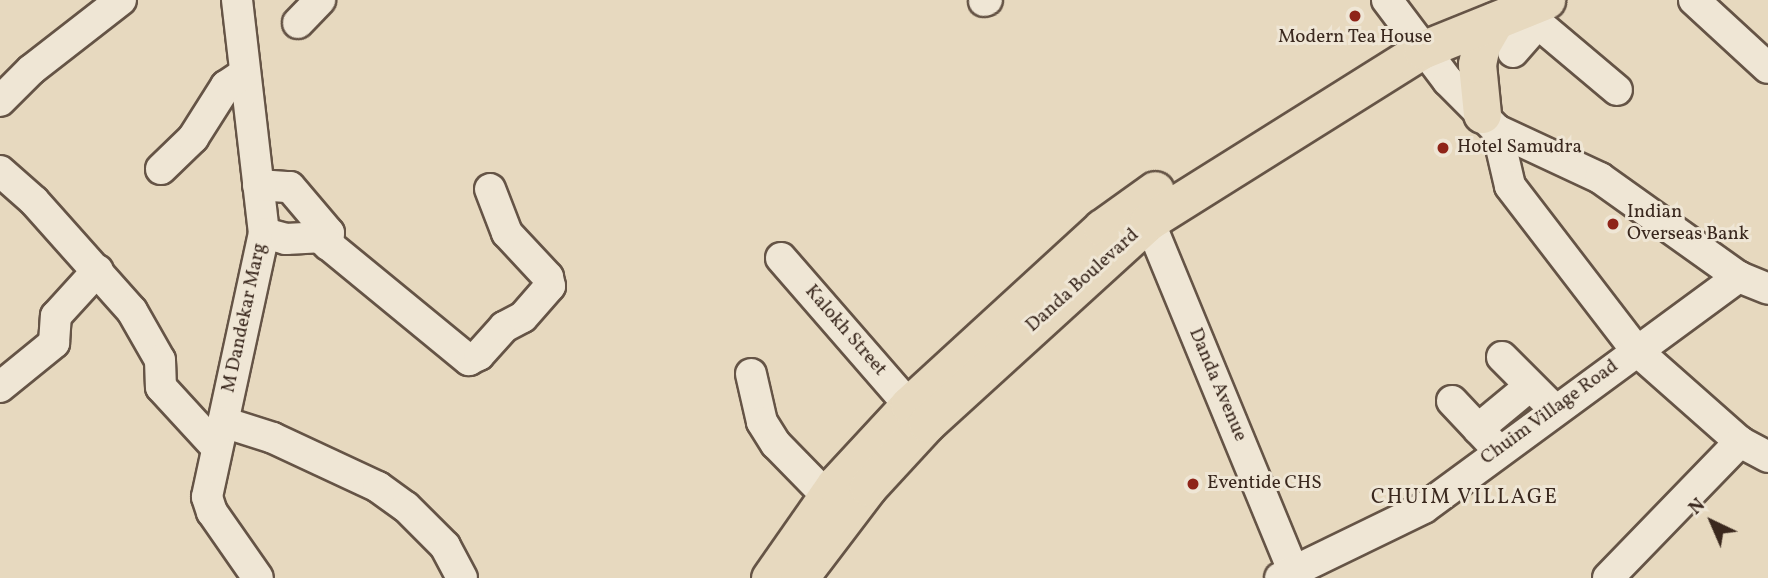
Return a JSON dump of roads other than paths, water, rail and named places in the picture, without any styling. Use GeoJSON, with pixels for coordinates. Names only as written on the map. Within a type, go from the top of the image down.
{"type":"FeatureCollection","features":[{"type":"Feature","properties":{"kind":"main road"},"geometry":{"type":"LineString","coordinates":[[1254,140],[1406,19],[1518,11]]}},
{"type":"Feature","properties":{"kind":"main road"},"geometry":{"type":"LineString","coordinates":[[1489,122],[1478,64],[1481,45],[1518,11]]}},
{"type":"Feature","properties":{"kind":"main road"},"geometry":{"type":"LineString","coordinates":[[791,570],[827,496],[1141,212],[1254,140],[1406,19]]}},
{"type":"Feature","properties":{"kind":"main road"},"geometry":{"type":"LineString","coordinates":[[791,570],[868,487],[918,414]]}},
{"type":"Feature","properties":{"kind":"street","name":"M Dandekar Marg"},"geometry":{"type":"LineString","coordinates":[[237,0],[264,233],[207,496],[212,512],[258,578]]}},
{"type":"Feature","properties":{"kind":"street"},"geometry":{"type":"LineString","coordinates":[[298,23],[319,0]]}},
{"type":"Feature","properties":{"kind":"street"},"geometry":{"type":"LineString","coordinates":[[1694,0],[1768,68]]}},
{"type":"Feature","properties":{"kind":"street"},"geometry":{"type":"LineString","coordinates":[[0,101],[31,71],[117,1]]}},
{"type":"Feature","properties":{"kind":"street"},"geometry":{"type":"LineString","coordinates":[[1513,52],[1518,11]]}},
{"type":"Feature","properties":{"kind":"street"},"geometry":{"type":"LineString","coordinates":[[1518,11],[1617,90]]}},
{"type":"Feature","properties":{"kind":"street"},"geometry":{"type":"LineString","coordinates":[[1406,19],[1489,122],[1600,177],[1739,277],[1768,289]]}},
{"type":"Feature","properties":{"kind":"street"},"geometry":{"type":"LineString","coordinates":[[161,169],[192,138],[226,86],[245,73]]}},
{"type":"Feature","properties":{"kind":"street","name":"Chuim Village Road"},"geometry":{"type":"LineString","coordinates":[[1489,122],[1510,186],[1636,350],[1740,442],[1768,457]]}},
{"type":"Feature","properties":{"kind":"street"},"geometry":{"type":"LineString","coordinates":[[0,171],[98,270],[132,311],[158,354],[161,387],[219,434],[273,438],[379,486],[407,506],[445,546],[462,578]]}},
{"type":"Feature","properties":{"kind":"street"},"geometry":{"type":"LineString","coordinates":[[258,185],[290,187],[329,233],[328,245]]}},
{"type":"Feature","properties":{"kind":"street"},"geometry":{"type":"LineString","coordinates":[[264,233],[286,239],[315,235],[469,360],[480,355],[504,327],[523,317],[550,286],[548,276],[507,233],[490,189]]}},
{"type":"Feature","properties":{"kind":"street","name":"Danda Avenue"},"geometry":{"type":"LineString","coordinates":[[1141,212],[1287,574]]}},
{"type":"Feature","properties":{"kind":"street","name":"Kalokh Street"},"geometry":{"type":"LineString","coordinates":[[781,258],[918,414]]}},
{"type":"Feature","properties":{"kind":"street"},"geometry":{"type":"LineString","coordinates":[[0,387],[54,343],[56,316],[98,270]]}},
{"type":"Feature","properties":{"kind":"street","name":"Chuim Village Road"},"geometry":{"type":"LineString","coordinates":[[1287,574],[1424,508],[1488,440],[1554,409],[1739,277]]}},
{"type":"Feature","properties":{"kind":"street"},"geometry":{"type":"LineString","coordinates":[[1503,357],[1554,409]]}},
{"type":"Feature","properties":{"kind":"street"},"geometry":{"type":"LineString","coordinates":[[751,374],[769,433],[827,496]]}},
{"type":"Feature","properties":{"kind":"street"},"geometry":{"type":"LineString","coordinates":[[1452,401],[1488,440],[1530,386]]}},
{"type":"Feature","properties":{"kind":"street"},"geometry":{"type":"LineString","coordinates":[[1608,578],[1740,442]]}},
{"type":"Feature","properties":{"kind":"place","name":"Modern Tea House"},"geometry":{"type":"Point","coordinates":[1355,16]}},
{"type":"Feature","properties":{"kind":"place","name":"Hotel Samudra"},"geometry":{"type":"Point","coordinates":[1443,148]}},
{"type":"Feature","properties":{"kind":"place","name":"Indian Overseas Bank"},"geometry":{"type":"Point","coordinates":[1613,224]}},
{"type":"Feature","properties":{"kind":"place","name":"Eventide CHS"},"geometry":{"type":"Point","coordinates":[1193,484]}},
{"type":"Feature","properties":{"kind":"district","name":"CHUIM VILLAGE"},"geometry":{"type":"Point","coordinates":[1465,498]}}]}
